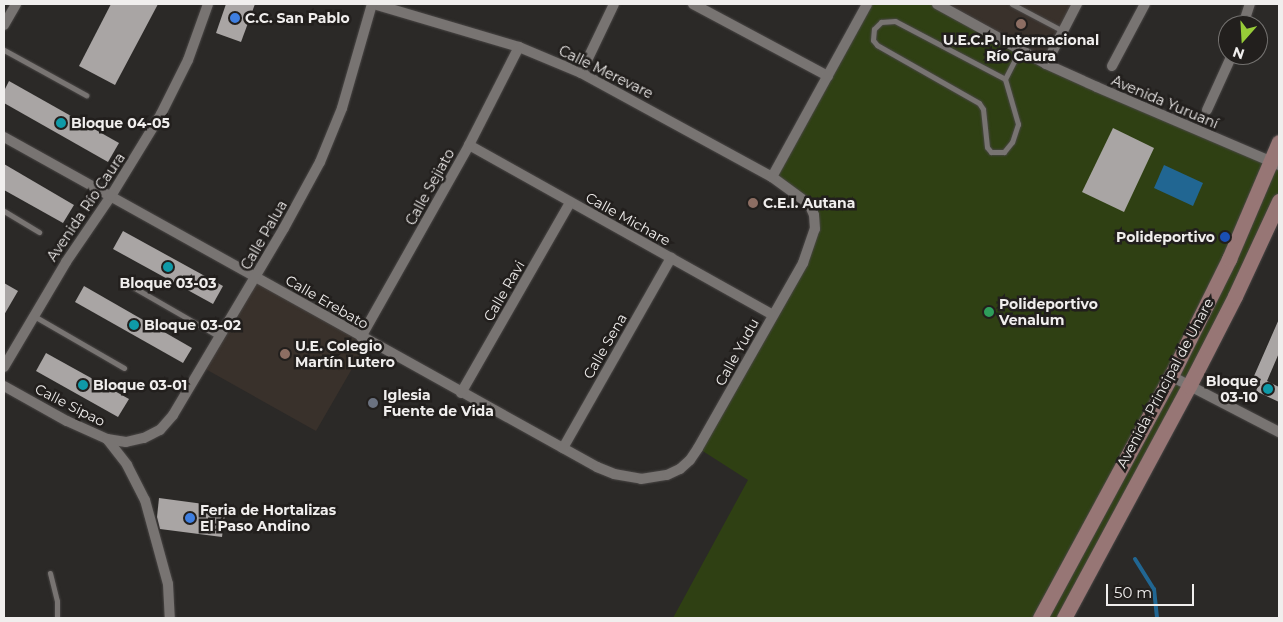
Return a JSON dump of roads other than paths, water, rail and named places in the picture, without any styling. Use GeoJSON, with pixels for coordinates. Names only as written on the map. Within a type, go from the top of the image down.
{"type":"FeatureCollection","features":[{"type":"Feature","properties":{"kind":"street"},"geometry":{"type":"LineString","coordinates":[[5,21],[16,4]]}},
{"type":"Feature","properties":{"kind":"street","name":"Avenida Río Caura"},"geometry":{"type":"LineString","coordinates":[[4,367],[33,315],[145,143],[178,83],[208,4]]}},
{"type":"Feature","properties":{"kind":"street","name":"Calle Merevare"},"geometry":{"type":"LineString","coordinates":[[373,4],[519,47],[580,73],[772,177],[809,204]]}},
{"type":"Feature","properties":{"kind":"street","name":"Calle Palua"},"geometry":{"type":"LineString","coordinates":[[126,442],[144,438],[160,430],[174,415],[304,192],[332,134],[373,4]]}},
{"type":"Feature","properties":{"kind":"street"},"geometry":{"type":"LineString","coordinates":[[580,73],[614,4]]}},
{"type":"Feature","properties":{"kind":"street"},"geometry":{"type":"LineString","coordinates":[[693,4],[828,76]]}},
{"type":"Feature","properties":{"kind":"street"},"geometry":{"type":"LineString","coordinates":[[772,177],[867,4]]}},
{"type":"Feature","properties":{"kind":"street","name":"Avenida Yuruaní"},"geometry":{"type":"LineString","coordinates":[[937,4],[1046,64],[1166,118],[1276,163]]}},
{"type":"Feature","properties":{"kind":"street"},"geometry":{"type":"LineString","coordinates":[[1046,64],[1077,4]]}},
{"type":"Feature","properties":{"kind":"street"},"geometry":{"type":"LineString","coordinates":[[1112,66],[1145,4]]}},
{"type":"Feature","properties":{"kind":"street","name":"Calle Sejiato"},"geometry":{"type":"LineString","coordinates":[[362,338],[470,145],[519,47]]}},
{"type":"Feature","properties":{"kind":"street"},"geometry":{"type":"LineString","coordinates":[[1207,110],[1227,65]]}},
{"type":"Feature","properties":{"kind":"street","name":"Calle Erebato"},"geometry":{"type":"LineString","coordinates":[[4,136],[362,338],[563,448],[614,474],[641,479]]}},
{"type":"Feature","properties":{"kind":"street","name":"Avenida Principal de Unare"},"geometry":{"type":"LineString","coordinates":[[1040,618],[1171,376],[1276,163],[1279,142]]}},
{"type":"Feature","properties":{"kind":"street","name":"Calle Michare"},"geometry":{"type":"LineString","coordinates":[[470,145],[570,203],[774,315]]}},
{"type":"Feature","properties":{"kind":"street","name":"Avenida Principal de Unare"},"geometry":{"type":"LineString","coordinates":[[1064,618],[1189,386],[1239,287],[1279,201]]}},
{"type":"Feature","properties":{"kind":"street","name":"Calle Ravi"},"geometry":{"type":"LineString","coordinates":[[461,392],[570,203]]}},
{"type":"Feature","properties":{"kind":"street","name":"Calle Yudu"},"geometry":{"type":"LineString","coordinates":[[641,479],[666,475],[680,469],[690,460],[774,315],[811,245],[815,228],[814,215],[809,204]]}},
{"type":"Feature","properties":{"kind":"street","name":"Calle Sena"},"geometry":{"type":"LineString","coordinates":[[563,448],[671,258]]}},
{"type":"Feature","properties":{"kind":"street"},"geometry":{"type":"LineString","coordinates":[[1171,376],[1279,432]]}},
{"type":"Feature","properties":{"kind":"street","name":"Calle Sipao"},"geometry":{"type":"LineString","coordinates":[[4,386],[80,428],[107,439],[126,442]]}},
{"type":"Feature","properties":{"kind":"street"},"geometry":{"type":"LineString","coordinates":[[107,439],[127,465],[144,500],[168,584],[170,618]]}},
{"type":"Feature","properties":{"kind":"lane"},"geometry":{"type":"LineString","coordinates":[[1012,4],[1021,6],[1063,31]]}},
{"type":"Feature","properties":{"kind":"lane"},"geometry":{"type":"LineString","coordinates":[[1005,79],[895,21],[882,22],[874,29],[873,40],[877,44],[979,103],[982,109],[987,147],[991,152],[996,153],[1004,152],[1012,142],[1018,124],[1005,79],[1020,49]]}},
{"type":"Feature","properties":{"kind":"lane"},"geometry":{"type":"LineString","coordinates":[[4,50],[86,95]]}},
{"type":"Feature","properties":{"kind":"lane"},"geometry":{"type":"LineString","coordinates":[[4,211],[39,232]]}},
{"type":"Feature","properties":{"kind":"lane"},"geometry":{"type":"LineString","coordinates":[[126,283],[220,337]]}},
{"type":"Feature","properties":{"kind":"lane"},"geometry":{"type":"LineString","coordinates":[[33,315],[124,368]]}},
{"type":"Feature","properties":{"kind":"lane"},"geometry":{"type":"LineString","coordinates":[[50,573],[56,601],[57,618]]}},
{"type":"Feature","properties":{"kind":"water"},"geometry":{"type":"Polygon","coordinates":[[[1164,165],[1203,183],[1193,206],[1154,188],[1164,165]]]}},
{"type":"Feature","properties":{"kind":"waterway"},"geometry":{"type":"LineString","coordinates":[[1135,559],[1154,589],[1157,618]]}},
{"type":"Feature","properties":{"kind":"place","name":"C.C. San Pablo"},"geometry":{"type":"Point","coordinates":[235,18]}},
{"type":"Feature","properties":{"kind":"place","name":"U.E.C.P. Internacional Río Caura"},"geometry":{"type":"Point","coordinates":[1021,24]}},
{"type":"Feature","properties":{"kind":"place","name":"Bloque 04-05"},"geometry":{"type":"Point","coordinates":[61,123]}},
{"type":"Feature","properties":{"kind":"place","name":"C.E.I. Autana"},"geometry":{"type":"Point","coordinates":[753,203]}},
{"type":"Feature","properties":{"kind":"place","name":"Polideportivo"},"geometry":{"type":"Point","coordinates":[1225,237]}},
{"type":"Feature","properties":{"kind":"place","name":"Bloque 03-03"},"geometry":{"type":"Point","coordinates":[168,267]}},
{"type":"Feature","properties":{"kind":"place","name":"Polideportivo Venalum"},"geometry":{"type":"Point","coordinates":[989,312]}},
{"type":"Feature","properties":{"kind":"place","name":"Bloque 03-02"},"geometry":{"type":"Point","coordinates":[134,325]}},
{"type":"Feature","properties":{"kind":"place","name":"U.E. Colegio Martín Lutero"},"geometry":{"type":"Point","coordinates":[285,354]}},
{"type":"Feature","properties":{"kind":"place","name":"Bloque 03-01"},"geometry":{"type":"Point","coordinates":[83,385]}},
{"type":"Feature","properties":{"kind":"place","name":"Bloque 03-10"},"geometry":{"type":"Point","coordinates":[1268,389]}},
{"type":"Feature","properties":{"kind":"place","name":"Iglesia Fuente de Vida"},"geometry":{"type":"Point","coordinates":[373,403]}},
{"type":"Feature","properties":{"kind":"place","name":"Feria de Hortalizas El Paso Andino"},"geometry":{"type":"Point","coordinates":[190,518]}}]}
